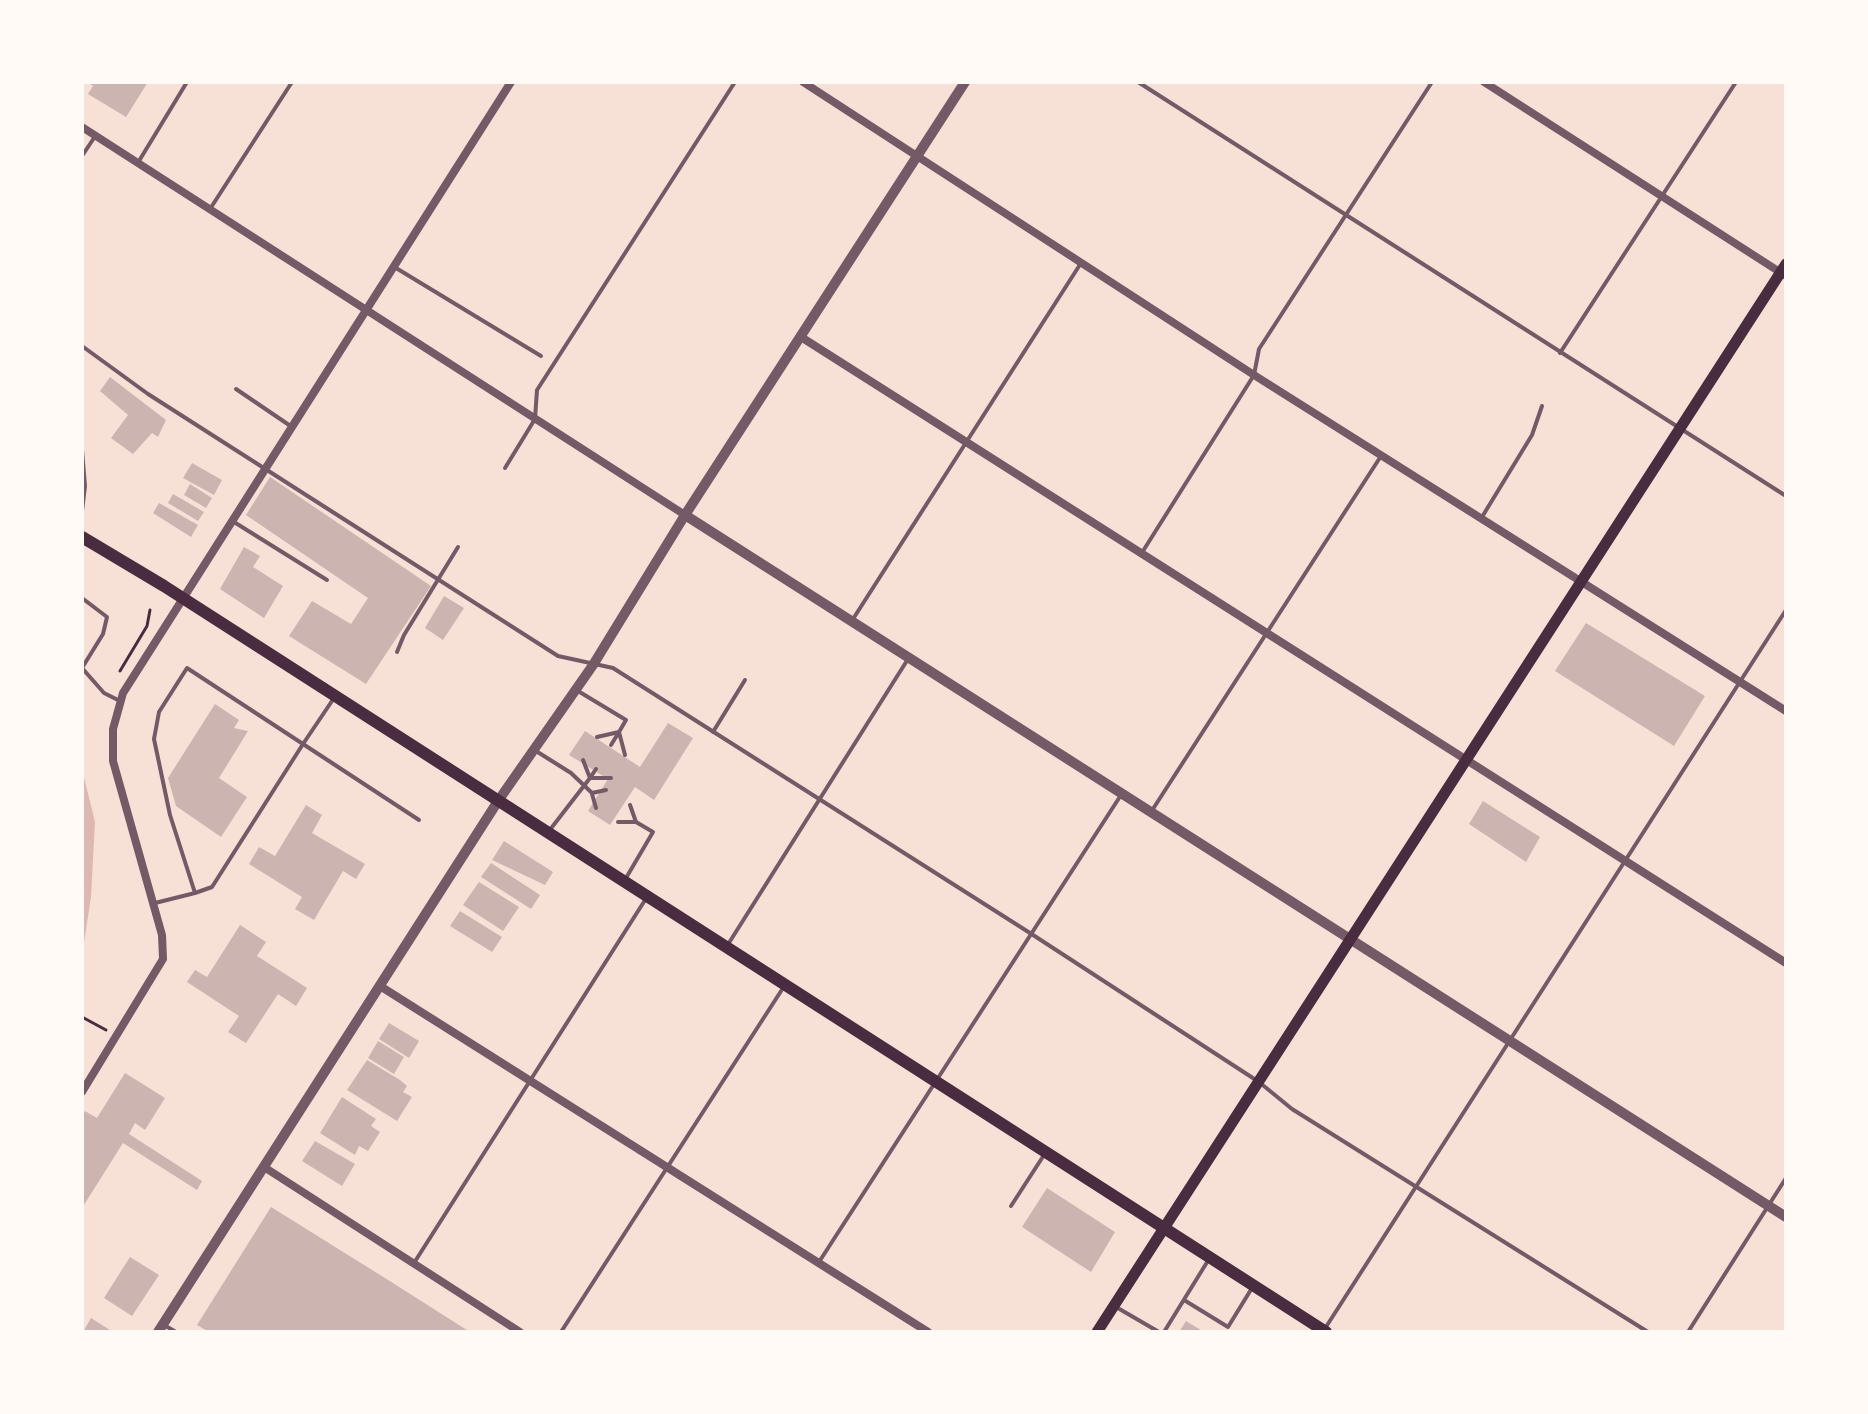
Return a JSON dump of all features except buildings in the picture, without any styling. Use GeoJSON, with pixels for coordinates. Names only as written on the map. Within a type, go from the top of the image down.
{"type":"FeatureCollection","features":[{"type":"Feature","properties":{"kind":"main road"},"geometry":{"type":"LineString","coordinates":[[1097,1332],[1464,760],[1784,271]]}},
{"type":"Feature","properties":{"kind":"main road"},"geometry":{"type":"LineString","coordinates":[[82,537],[182,598],[1324,1332]]}},
{"type":"Feature","properties":{"kind":"street"},"geometry":{"type":"LineString","coordinates":[[82,1092],[161,965],[164,945],[115,773],[112,737],[120,701],[182,598],[511,82]]}},
{"type":"Feature","properties":{"kind":"street"},"geometry":{"type":"LineString","coordinates":[[803,82],[1254,375],[1786,711]]}},
{"type":"Feature","properties":{"kind":"street"},"geometry":{"type":"LineString","coordinates":[[160,1328],[498,801],[593,665],[915,154],[965,82]]}},
{"type":"Feature","properties":{"kind":"street"},"geometry":{"type":"LineString","coordinates":[[1484,82],[1784,271]]}},
{"type":"Feature","properties":{"kind":"street"},"geometry":{"type":"LineString","coordinates":[[82,127],[1150,814],[1786,1217]]}},
{"type":"Feature","properties":{"kind":"street"},"geometry":{"type":"LineString","coordinates":[[801,337],[1786,963]]}},
{"type":"Feature","properties":{"kind":"street"},"geometry":{"type":"LineString","coordinates":[[380,986],[928,1332]]}},
{"type":"Feature","properties":{"kind":"street"},"geometry":{"type":"LineString","coordinates":[[264,1167],[520,1332]]}},
{"type":"Feature","properties":{"kind":"lane"},"geometry":{"type":"LineString","coordinates":[[139,161],[187,82]]}},
{"type":"Feature","properties":{"kind":"lane"},"geometry":{"type":"LineString","coordinates":[[210,209],[292,82]]}},
{"type":"Feature","properties":{"kind":"lane"},"geometry":{"type":"LineString","coordinates":[[505,468],[535,419],[537,390],[735,82]]}},
{"type":"Feature","properties":{"kind":"lane"},"geometry":{"type":"LineString","coordinates":[[1138,82],[1786,496]]}},
{"type":"Feature","properties":{"kind":"lane"},"geometry":{"type":"LineString","coordinates":[[1141,553],[1254,375],[1259,349],[1432,82]]}},
{"type":"Feature","properties":{"kind":"lane"},"geometry":{"type":"LineString","coordinates":[[1560,353],[1736,82]]}},
{"type":"Feature","properties":{"kind":"lane"},"geometry":{"type":"LineString","coordinates":[[82,156],[96,135]]}},
{"type":"Feature","properties":{"kind":"lane"},"geometry":{"type":"LineString","coordinates":[[851,621],[1081,262]]}},
{"type":"Feature","properties":{"kind":"lane"},"geometry":{"type":"LineString","coordinates":[[394,266],[541,356]]}},
{"type":"Feature","properties":{"kind":"lane"},"geometry":{"type":"LineString","coordinates":[[82,346],[148,394],[558,656],[613,668],[1030,933],[1259,1082],[1273,1097],[1648,1332]]}},
{"type":"Feature","properties":{"kind":"lane"},"geometry":{"type":"LineString","coordinates":[[236,389],[292,427]]}},
{"type":"Feature","properties":{"kind":"lane"},"geometry":{"type":"LineString","coordinates":[[1482,517],[1532,435],[1542,406]]}},
{"type":"Feature","properties":{"kind":"lane"},"geometry":{"type":"LineString","coordinates":[[82,450],[82,511]]}},
{"type":"Feature","properties":{"kind":"lane"},"geometry":{"type":"LineString","coordinates":[[1150,814],[1383,454]]}},
{"type":"Feature","properties":{"kind":"lane"},"geometry":{"type":"LineString","coordinates":[[232,521],[327,580]]}},
{"type":"Feature","properties":{"kind":"lane"},"geometry":{"type":"LineString","coordinates":[[397,652],[404,635],[458,547]]}},
{"type":"Feature","properties":{"kind":"lane"},"geometry":{"type":"LineString","coordinates":[[82,598],[107,617],[103,634],[82,668],[104,693],[120,701]]}},
{"type":"Feature","properties":{"kind":"lane"},"geometry":{"type":"LineString","coordinates":[[1324,1332],[1622,861],[1786,610]]}},
{"type":"Feature","properties":{"kind":"lane"},"geometry":{"type":"LineString","coordinates":[[725,948],[909,658]]}},
{"type":"Feature","properties":{"kind":"lane"},"geometry":{"type":"LineString","coordinates":[[195,893],[170,815],[154,739],[159,712],[187,668],[419,820]]}},
{"type":"Feature","properties":{"kind":"lane"},"geometry":{"type":"LineString","coordinates":[[713,732],[745,680]]}},
{"type":"Feature","properties":{"kind":"lane"},"geometry":{"type":"LineString","coordinates":[[576,689],[626,720],[611,745]]}},
{"type":"Feature","properties":{"kind":"lane"},"geometry":{"type":"LineString","coordinates":[[153,903],[212,887],[335,696]]}},
{"type":"Feature","properties":{"kind":"lane"},"geometry":{"type":"LineString","coordinates":[[597,737],[619,732]]}},
{"type":"Feature","properties":{"kind":"lane"},"geometry":{"type":"LineString","coordinates":[[619,732],[625,755]]}},
{"type":"Feature","properties":{"kind":"lane"},"geometry":{"type":"LineString","coordinates":[[533,750],[571,773],[592,793],[596,808]]}},
{"type":"Feature","properties":{"kind":"lane"},"geometry":{"type":"LineString","coordinates":[[583,760],[590,778]]}},
{"type":"Feature","properties":{"kind":"lane"},"geometry":{"type":"LineString","coordinates":[[548,833],[596,769]]}},
{"type":"Feature","properties":{"kind":"lane"},"geometry":{"type":"LineString","coordinates":[[590,778],[611,778]]}},
{"type":"Feature","properties":{"kind":"lane"},"geometry":{"type":"LineString","coordinates":[[592,793],[606,790]]}},
{"type":"Feature","properties":{"kind":"lane"},"geometry":{"type":"LineString","coordinates":[[819,1262],[1121,795]]}},
{"type":"Feature","properties":{"kind":"lane"},"geometry":{"type":"LineString","coordinates":[[630,805],[636,822]]}},
{"type":"Feature","properties":{"kind":"lane"},"geometry":{"type":"LineString","coordinates":[[618,822],[636,822],[653,832],[624,882]]}},
{"type":"Feature","properties":{"kind":"lane"},"geometry":{"type":"LineString","coordinates":[[414,1263],[647,897]]}},
{"type":"Feature","properties":{"kind":"lane"},"geometry":{"type":"LineString","coordinates":[[561,1332],[785,985]]}},
{"type":"Feature","properties":{"kind":"lane"},"geometry":{"type":"LineString","coordinates":[[1011,1206],[1046,1153]]}},
{"type":"Feature","properties":{"kind":"lane"},"geometry":{"type":"LineString","coordinates":[[1688,1332],[1786,1178]]}},
{"type":"Feature","properties":{"kind":"lane"},"geometry":{"type":"LineString","coordinates":[[1114,1305],[1162,1332],[1210,1258]]}},
{"type":"Feature","properties":{"kind":"lane"},"geometry":{"type":"LineString","coordinates":[[1184,1300],[1228,1327],[1253,1286]]}},
{"type":"Feature","properties":{"kind":"lane"},"geometry":{"type":"LineString","coordinates":[[160,1328],[176,1332]]}},
{"type":"Feature","properties":{"kind":"path"},"geometry":{"type":"LineString","coordinates":[[82,1017],[106,1030]]}},
{"type":"Feature","properties":{"kind":"shaded area"},"geometry":{"type":"Polygon","coordinates":[[[82,769],[95,822],[91,897],[82,956],[82,769]]]}}]}
